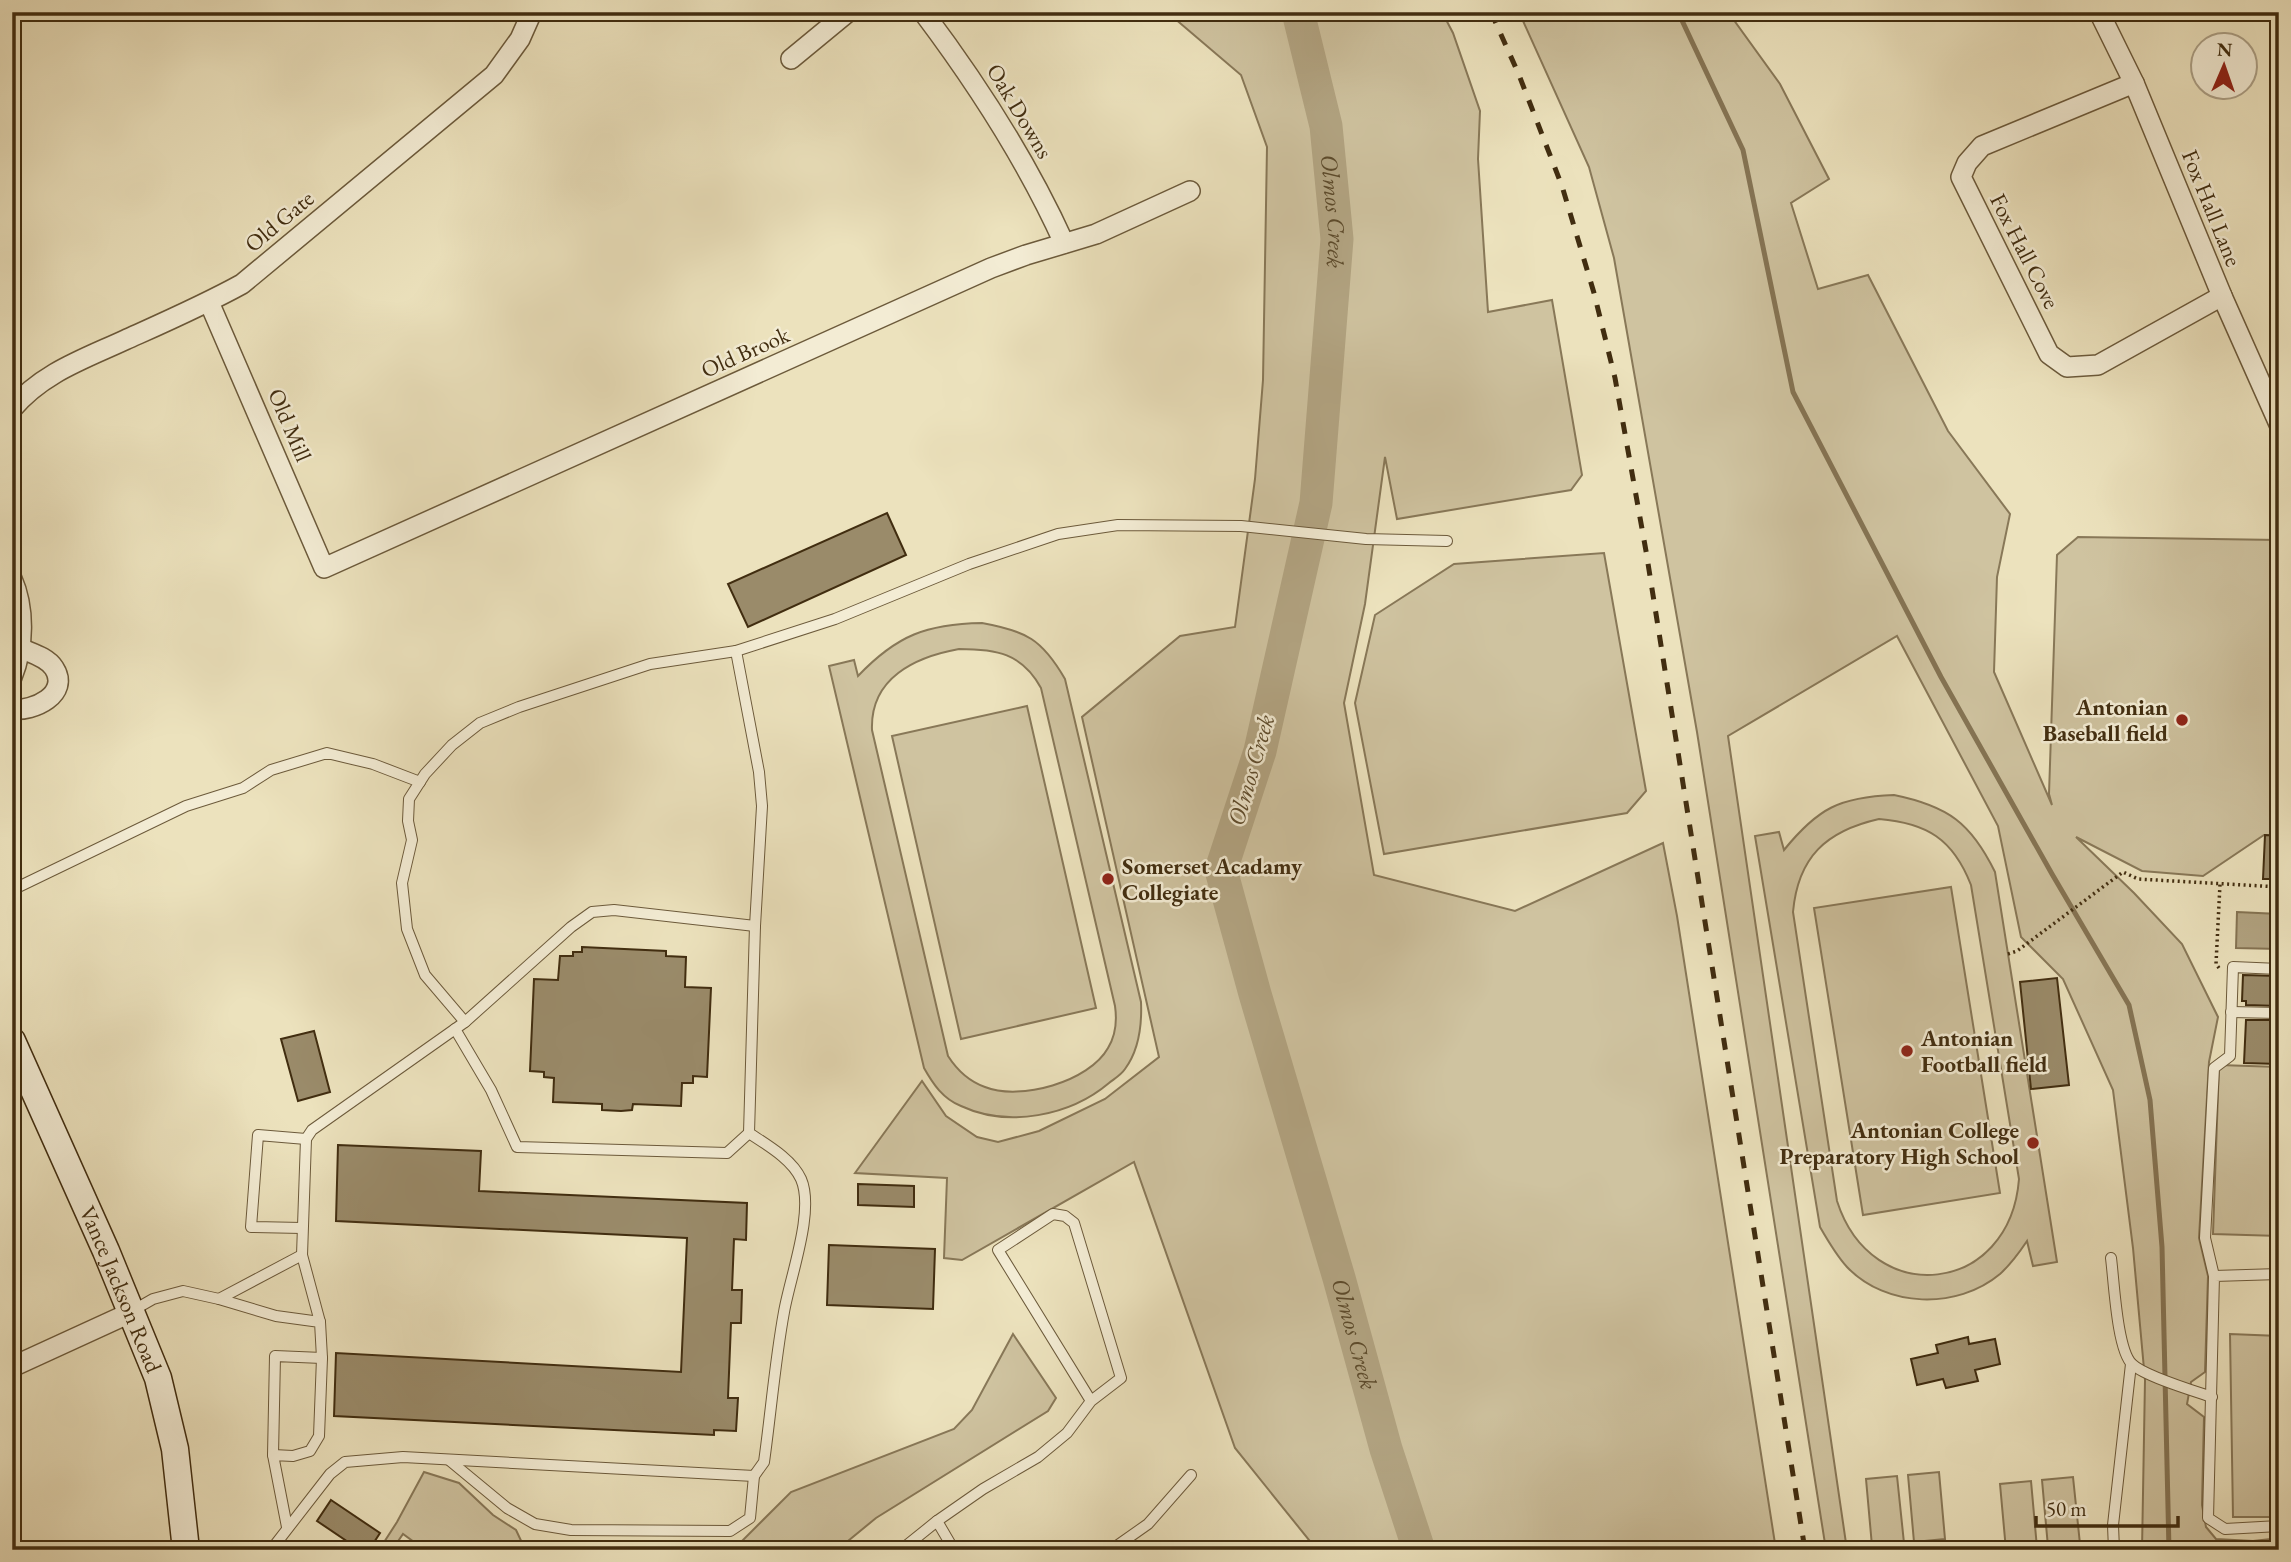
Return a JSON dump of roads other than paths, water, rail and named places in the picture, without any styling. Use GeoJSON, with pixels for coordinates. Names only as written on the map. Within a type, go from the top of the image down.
{"type":"FeatureCollection","features":[{"type":"Feature","properties":{"kind":"main road","name":"Vance Jackson Road"},"geometry":{"type":"LineString","coordinates":[[12,1041],[132,1312],[158,1378],[175,1449],[186,1550]]}},
{"type":"Feature","properties":{"kind":"street","name":"Old Gate"},"geometry":{"type":"LineString","coordinates":[[12,409],[26,392],[57,371],[209,302],[242,284],[494,75],[520,39],[532,12]]}},
{"type":"Feature","properties":{"kind":"street"},"geometry":{"type":"LineString","coordinates":[[791,59],[848,12]]}},
{"type":"Feature","properties":{"kind":"street","name":"Oak Downs"},"geometry":{"type":"LineString","coordinates":[[923,12],[1006,130],[1064,243]]}},
{"type":"Feature","properties":{"kind":"street","name":"Fox Hall Lane"},"geometry":{"type":"LineString","coordinates":[[2099,12],[2134,83],[2222,296],[2279,424]]}},
{"type":"Feature","properties":{"kind":"street","name":"Fox Hall Cove"},"geometry":{"type":"LineString","coordinates":[[2134,83],[1982,146],[1967,163],[1961,177],[2049,354],[2067,367],[2098,365],[2222,296]]}},
{"type":"Feature","properties":{"kind":"street","name":"Old Brook"},"geometry":{"type":"LineString","coordinates":[[324,568],[991,268],[1096,234],[1189,191]]}},
{"type":"Feature","properties":{"kind":"street","name":"Old Mill"},"geometry":{"type":"LineString","coordinates":[[209,302],[324,568]]}},
{"type":"Feature","properties":{"kind":"street"},"geometry":{"type":"LineString","coordinates":[[12,579],[21,612],[20,648],[12,677]]}},
{"type":"Feature","properties":{"kind":"street"},"geometry":{"type":"LineString","coordinates":[[12,709],[22,711],[36,707],[54,693],[56,685],[55,669],[47,660],[20,648]]}},
{"type":"Feature","properties":{"kind":"street"},"geometry":{"type":"LineString","coordinates":[[12,1367],[132,1312]]}},
{"type":"Feature","properties":{"kind":"lane"},"geometry":{"type":"LineString","coordinates":[[465,1022],[425,975],[407,929],[402,883],[412,840],[408,821],[409,799],[452,745],[480,723],[650,664],[736,651],[835,619],[969,564],[1058,534],[1118,525],[1241,526],[1366,538],[1447,541]]}},
{"type":"Feature","properties":{"kind":"lane"},"geometry":{"type":"LineString","coordinates":[[455,1029],[491,1090],[517,1147],[727,1153],[749,1133],[755,926],[762,806],[759,772],[736,651]]}},
{"type":"Feature","properties":{"kind":"lane"},"geometry":{"type":"LineString","coordinates":[[12,890],[186,806],[243,788],[271,771],[327,753],[373,764],[420,782]]}},
{"type":"Feature","properties":{"kind":"lane"},"geometry":{"type":"LineString","coordinates":[[273,1455],[293,1456],[310,1451],[318,1436],[322,1359],[320,1322],[302,1255],[306,1139],[312,1130],[465,1022],[571,927],[592,912],[614,910],[755,926]]}},
{"type":"Feature","properties":{"kind":"lane"},"geometry":{"type":"LineString","coordinates":[[2279,969],[2232,967],[2230,1056],[2214,1068],[2206,1238],[2214,1276],[2208,1518],[2225,1530],[2279,1526]]}},
{"type":"Feature","properties":{"kind":"lane"},"geometry":{"type":"LineString","coordinates":[[2231,1012],[2279,1013]]}},
{"type":"Feature","properties":{"kind":"lane"},"geometry":{"type":"LineString","coordinates":[[448,1460],[507,1508],[535,1524],[571,1530],[730,1531],[750,1518],[754,1476],[764,1462],[784,1312],[804,1221],[806,1196],[801,1178],[790,1163],[749,1133]]}},
{"type":"Feature","properties":{"kind":"lane"},"geometry":{"type":"LineString","coordinates":[[302,1228],[251,1227],[258,1135],[306,1139]]}},
{"type":"Feature","properties":{"kind":"lane"},"geometry":{"type":"LineString","coordinates":[[901,1550],[982,1489],[1038,1457],[1067,1433],[1091,1401],[1121,1378],[1074,1223],[1065,1216],[1053,1214],[998,1250],[1091,1401]]}},
{"type":"Feature","properties":{"kind":"lane"},"geometry":{"type":"LineString","coordinates":[[219,1299],[302,1255]]}},
{"type":"Feature","properties":{"kind":"lane"},"geometry":{"type":"LineString","coordinates":[[2111,1258],[2122,1344],[2131,1364],[2113,1525],[2114,1550]]}},
{"type":"Feature","properties":{"kind":"lane"},"geometry":{"type":"LineString","coordinates":[[2214,1276],[2279,1275]]}},
{"type":"Feature","properties":{"kind":"lane"},"geometry":{"type":"LineString","coordinates":[[132,1312],[153,1299],[183,1292],[219,1299],[276,1316],[320,1322]]}},
{"type":"Feature","properties":{"kind":"lane"},"geometry":{"type":"LineString","coordinates":[[287,1527],[273,1455],[275,1356],[322,1359]]}},
{"type":"Feature","properties":{"kind":"lane"},"geometry":{"type":"LineString","coordinates":[[2131,1364],[2144,1372],[2212,1398]]}},
{"type":"Feature","properties":{"kind":"lane"},"geometry":{"type":"LineString","coordinates":[[271,1550],[330,1474],[345,1462],[403,1457],[754,1476]]}},
{"type":"Feature","properties":{"kind":"lane"},"geometry":{"type":"LineString","coordinates":[[1111,1550],[1148,1524],[1191,1475]]}},
{"type":"Feature","properties":{"kind":"lane"},"geometry":{"type":"LineString","coordinates":[[937,1521],[954,1550]]}},
{"type":"Feature","properties":{"kind":"waterway","name":"Olmos Creek"},"geometry":{"type":"LineString","coordinates":[[1298,12],[1326,126],[1337,239],[1316,503],[1260,751],[1221,870],[1386,1449],[1419,1550]]}},
{"type":"Feature","properties":{"kind":"waterway"},"geometry":{"type":"LineString","coordinates":[[1678,12],[1743,150],[1793,392],[1941,677],[2129,1005],[2150,1100],[2162,1247],[2169,1550]]}},
{"type":"Feature","properties":{"kind":"railway"},"geometry":{"type":"LineString","coordinates":[[1491,12],[1519,75],[1562,186],[1594,293],[1615,378],[1646,551],[1805,1550]]}},
{"type":"Feature","properties":{"kind":"place","name":"Antonian Baseball field"},"geometry":{"type":"Point","coordinates":[2182,720]}},
{"type":"Feature","properties":{"kind":"place","name":"Somerset Acadamy Collegiate"},"geometry":{"type":"Point","coordinates":[1108,879]}},
{"type":"Feature","properties":{"kind":"place","name":"Antonian Football field"},"geometry":{"type":"Point","coordinates":[1907,1051]}},
{"type":"Feature","properties":{"kind":"place","name":"Antonian College Preparatory High School"},"geometry":{"type":"Point","coordinates":[2033,1143]}}]}
